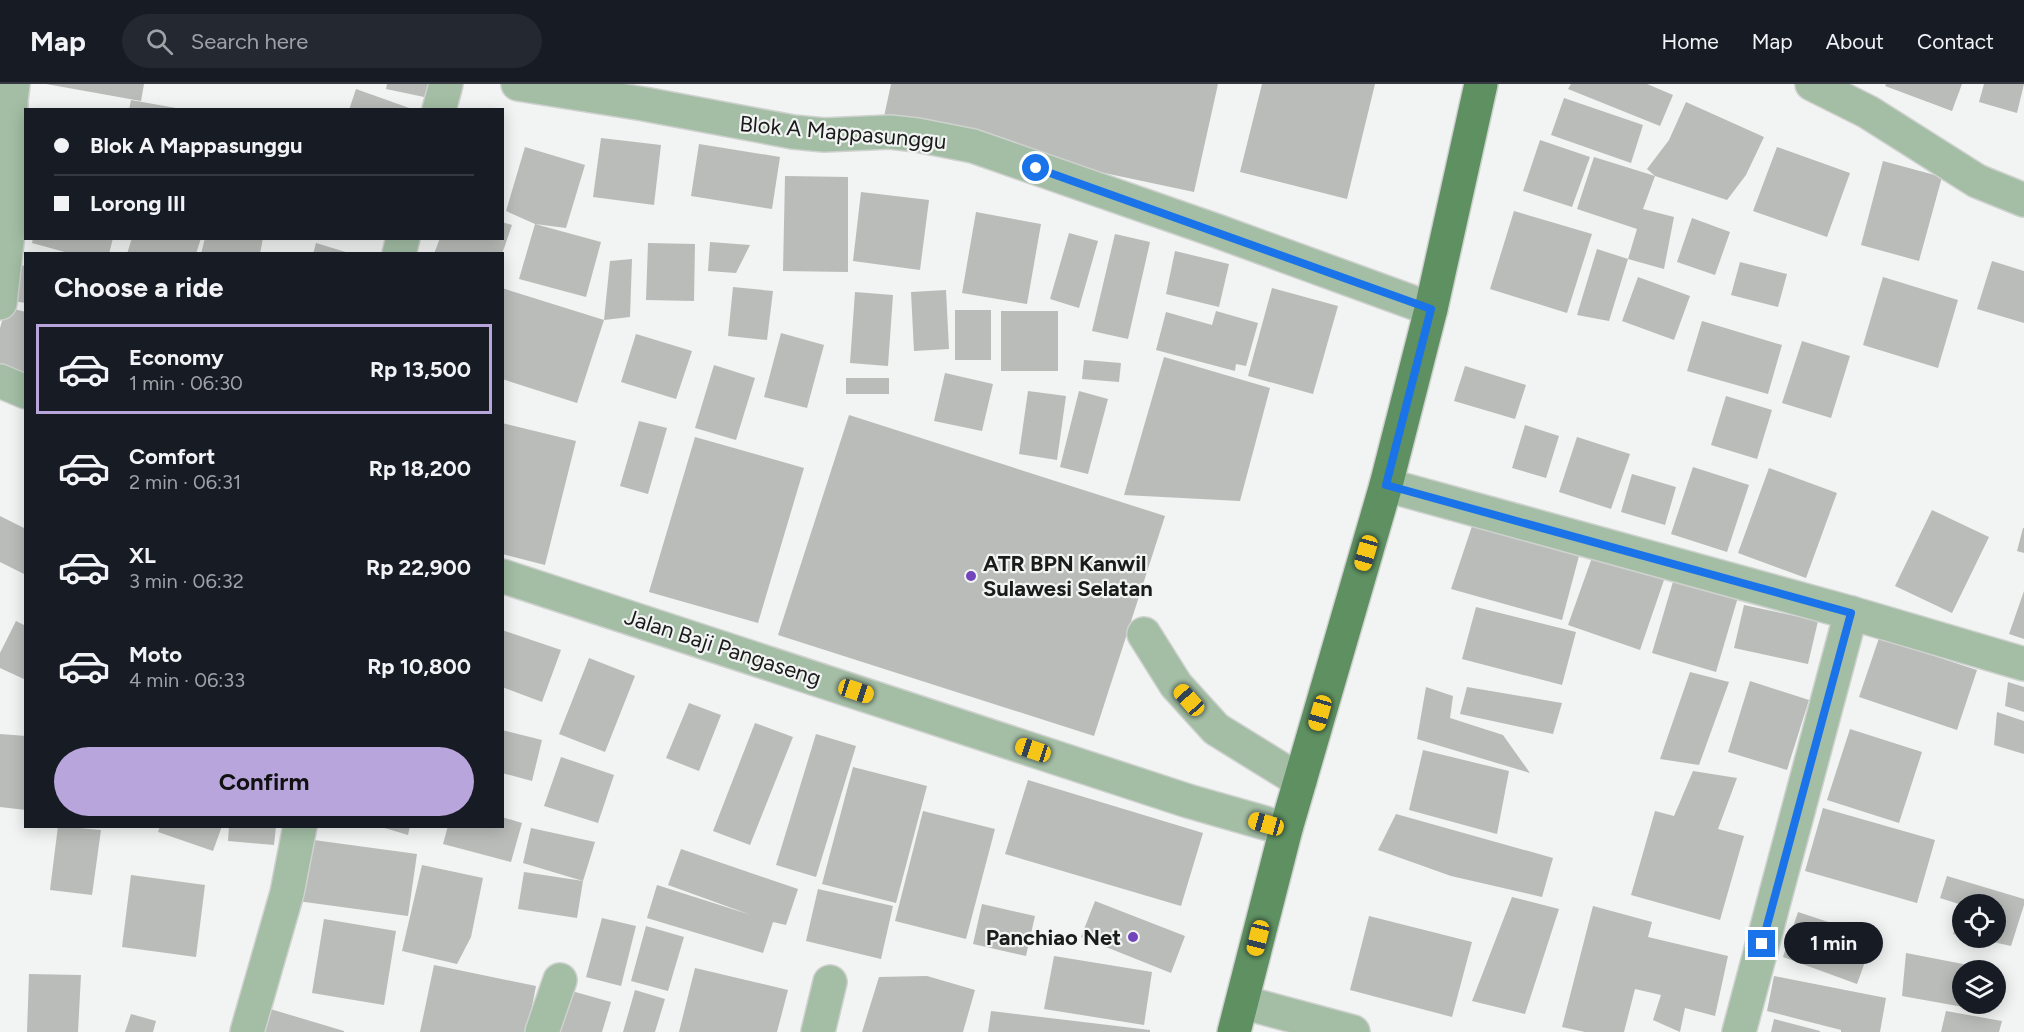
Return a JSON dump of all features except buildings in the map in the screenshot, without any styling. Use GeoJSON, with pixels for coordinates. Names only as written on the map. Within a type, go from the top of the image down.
{"type":"FeatureCollection","features":[{"type":"Feature","properties":{"kind":"main road"},"geometry":{"type":"LineString","coordinates":[[1238,1017],[1286,829],[1386,485],[1431,309],[1481,84]]}},
{"type":"Feature","properties":{"kind":"street"},"geometry":{"type":"LineString","coordinates":[[440,108],[446,84]]}},
{"type":"Feature","properties":{"kind":"street","name":"Blok A Mappasunggu"},"geometry":{"type":"LineString","coordinates":[[518,84],[644,104],[793,132],[824,135],[890,132],[973,146],[1431,309]]}},
{"type":"Feature","properties":{"kind":"street"},"geometry":{"type":"LineString","coordinates":[[1812,84],[1868,112],[1977,181],[2024,200]]}},
{"type":"Feature","properties":{"kind":"street"},"geometry":{"type":"LineString","coordinates":[[0,303],[10,216],[8,93]]}},
{"type":"Feature","properties":{"kind":"street"},"geometry":{"type":"LineString","coordinates":[[0,381],[24,391]]}},
{"type":"Feature","properties":{"kind":"street"},"geometry":{"type":"LineString","coordinates":[[1386,485],[1851,613],[2024,664]]}},
{"type":"Feature","properties":{"kind":"street","name":"Jalan Baji Pangaseng"},"geometry":{"type":"LineString","coordinates":[[504,577],[1188,801],[1286,829]]}},
{"type":"Feature","properties":{"kind":"street"},"geometry":{"type":"LineString","coordinates":[[1738,1032],[1851,613]]}},
{"type":"Feature","properties":{"kind":"street"},"geometry":{"type":"LineString","coordinates":[[1144,634],[1176,685],[1216,729],[1300,781]]}},
{"type":"Feature","properties":{"kind":"street"},"geometry":{"type":"LineString","coordinates":[[247,1032],[287,893],[300,828]]}},
{"type":"Feature","properties":{"kind":"street"},"geometry":{"type":"LineString","coordinates":[[542,1032],[560,980]]}},
{"type":"Feature","properties":{"kind":"street"},"geometry":{"type":"LineString","coordinates":[[818,1032],[830,982]]}},
{"type":"Feature","properties":{"kind":"street"},"geometry":{"type":"LineString","coordinates":[[1238,1017],[1353,1032]]}},
{"type":"Feature","properties":{"kind":"place","name":"ATR BPN Kanwil Sulawesi Selatan"},"geometry":{"type":"Point","coordinates":[971,576]}},
{"type":"Feature","properties":{"kind":"place","name":"Panchiao Net"},"geometry":{"type":"Point","coordinates":[1133,937]}},
{"type":"Feature","properties":{"kind":"route"},"geometry":{"type":"LineString","coordinates":[[1036,168],[1431,309],[1386,485],[1851,613],[1762,944]]}}]}
